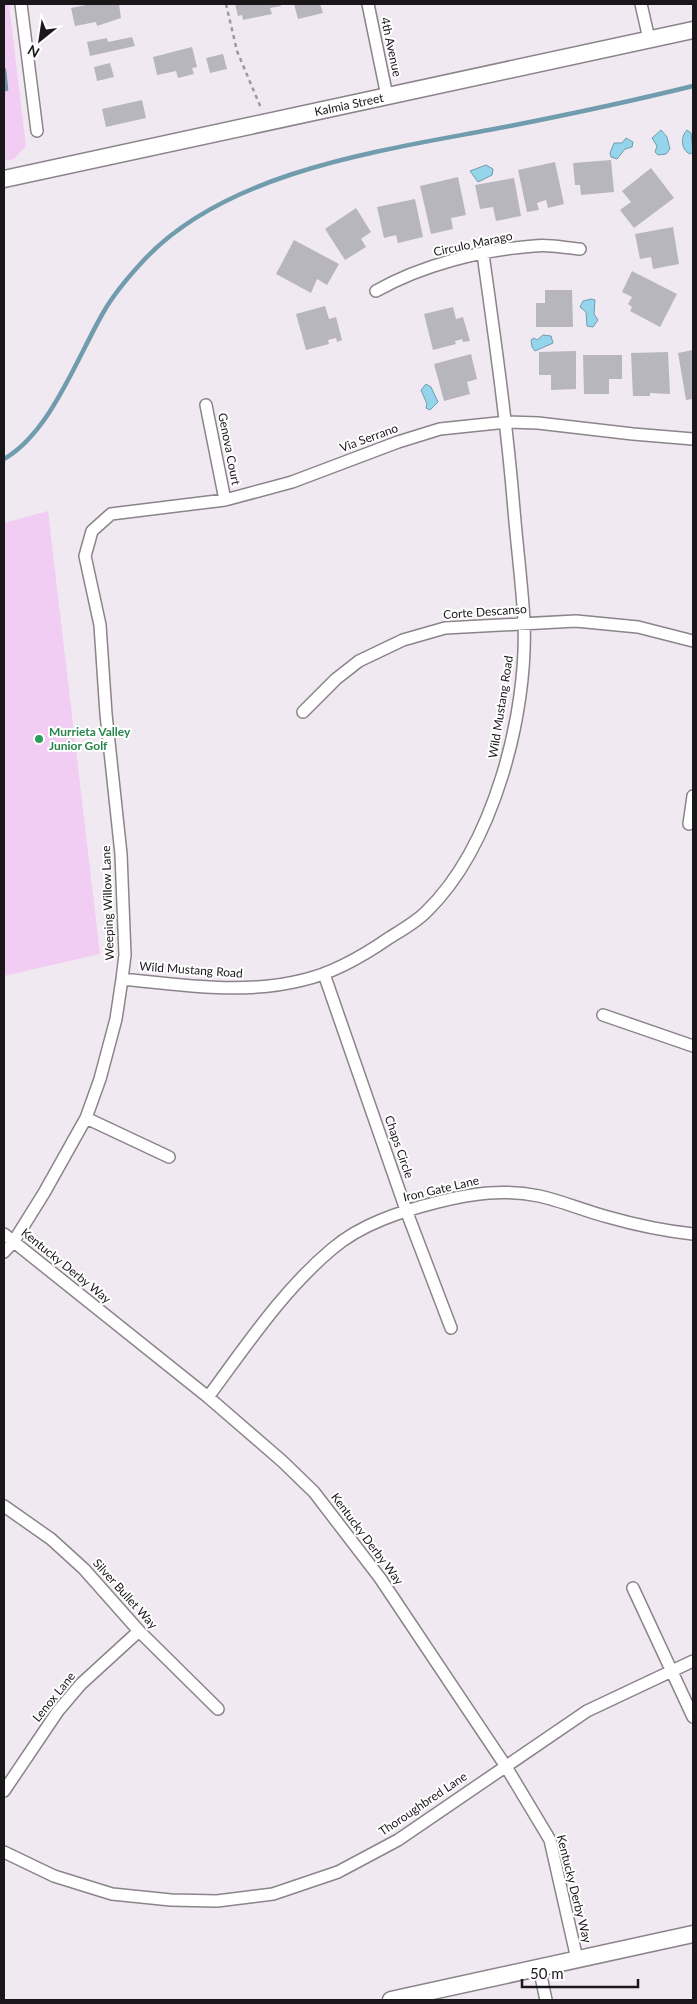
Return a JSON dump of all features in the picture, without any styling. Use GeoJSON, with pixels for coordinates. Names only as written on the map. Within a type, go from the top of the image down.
{"type":"FeatureCollection","features":[{"type":"Feature","properties":{"kind":"street"},"geometry":{"type":"LineString","coordinates":[[21,4],[36,131]]}},
{"type":"Feature","properties":{"kind":"street","name":"4th Avenue"},"geometry":{"type":"LineString","coordinates":[[368,4],[388,96]]}},
{"type":"Feature","properties":{"kind":"street"},"geometry":{"type":"LineString","coordinates":[[641,4],[649,39]]}},
{"type":"Feature","properties":{"kind":"street","name":"Kalmia Street"},"geometry":{"type":"LineString","coordinates":[[4,179],[693,30]]}},
{"type":"Feature","properties":{"kind":"street","name":"Circulo Marago"},"geometry":{"type":"LineString","coordinates":[[376,291],[398,279],[426,268],[483,254],[535,245],[580,249]]}},
{"type":"Feature","properties":{"kind":"street","name":"Wild Mustang Road"},"geometry":{"type":"LineString","coordinates":[[122,979],[242,988],[295,982],[324,974],[366,954],[426,912],[451,880],[480,834],[498,791],[514,727],[523,661],[524,623],[507,422],[483,254]]}},
{"type":"Feature","properties":{"kind":"street","name":"Genova Court"},"geometry":{"type":"LineString","coordinates":[[206,404],[225,500]]}},
{"type":"Feature","properties":{"kind":"street","name":"Via Serrano"},"geometry":{"type":"LineString","coordinates":[[85,556],[92,531],[110,514],[225,500],[292,482],[398,442],[440,429],[507,422],[538,423],[693,439]]}},
{"type":"Feature","properties":{"kind":"street","name":"Weeping Willow Lane"},"geometry":{"type":"LineString","coordinates":[[4,1252],[14,1241],[44,1194],[86,1118],[116,1019],[125,955],[121,854],[106,714],[100,625],[85,556]]}},
{"type":"Feature","properties":{"kind":"street","name":"Corte Descanso"},"geometry":{"type":"LineString","coordinates":[[303,712],[336,679],[359,661],[403,640],[445,628],[576,622],[638,627],[693,641]]}},
{"type":"Feature","properties":{"kind":"street"},"geometry":{"type":"LineString","coordinates":[[689,824],[693,796]]}},
{"type":"Feature","properties":{"kind":"street","name":"Chaps Circle"},"geometry":{"type":"LineString","coordinates":[[324,974],[406,1210],[450,1328]]}},
{"type":"Feature","properties":{"kind":"street"},"geometry":{"type":"LineString","coordinates":[[603,1015],[693,1046]]}},
{"type":"Feature","properties":{"kind":"street"},"geometry":{"type":"LineString","coordinates":[[86,1118],[169,1157]]}},
{"type":"Feature","properties":{"kind":"street","name":"Iron Gate Lane"},"geometry":{"type":"LineString","coordinates":[[208,1397],[256,1333],[304,1276],[333,1248],[363,1230],[406,1210],[476,1192],[507,1192],[540,1196],[609,1218],[693,1234]]}},
{"type":"Feature","properties":{"kind":"street","name":"Kentucky Derby Way"},"geometry":{"type":"LineString","coordinates":[[4,1234],[208,1397],[282,1461],[314,1492],[380,1578],[505,1765],[550,1840],[577,1959]]}},
{"type":"Feature","properties":{"kind":"street","name":"Silver Bullet Way"},"geometry":{"type":"LineString","coordinates":[[4,1506],[51,1539],[84,1569],[139,1631],[218,1709]]}},
{"type":"Feature","properties":{"kind":"street"},"geometry":{"type":"LineString","coordinates":[[633,1588],[693,1717]]}},
{"type":"Feature","properties":{"kind":"street","name":"Lenox Lane"},"geometry":{"type":"LineString","coordinates":[[4,1791],[58,1710],[81,1684],[139,1631]]}},
{"type":"Feature","properties":{"kind":"street","name":"Thoroughbred Lane"},"geometry":{"type":"LineString","coordinates":[[4,1852],[54,1876],[112,1894],[171,1900],[198,1900],[273,1894],[338,1872],[398,1840],[505,1765],[587,1711],[693,1661]]}},
{"type":"Feature","properties":{"kind":"street"},"geometry":{"type":"LineString","coordinates":[[391,2000],[693,1934]]}},
{"type":"Feature","properties":{"kind":"street"},"geometry":{"type":"LineString","coordinates":[[539,1968],[546,2000]]}},
{"type":"Feature","properties":{"kind":"path"},"geometry":{"type":"LineString","coordinates":[[226,4],[237,51],[267,123]]}},
{"type":"Feature","properties":{"kind":"shaded area"},"geometry":{"type":"Polygon","coordinates":[[[4,4],[9,4],[26,146],[14,159],[4,161],[4,4]]]}},
{"type":"Feature","properties":{"kind":"shaded area","name":"Murrieta Valley Junior Golf"},"geometry":{"type":"Polygon","coordinates":[[[48,511],[100,954],[4,976],[4,523],[48,511]]]}},
{"type":"Feature","properties":{"kind":"water"},"geometry":{"type":"Polygon","coordinates":[[[661,130],[667,137],[670,149],[666,154],[658,155],[655,152],[657,146],[652,138],[661,130]]]}},
{"type":"Feature","properties":{"kind":"water"},"geometry":{"type":"Polygon","coordinates":[[[687,130],[691,133],[693,152],[690,154],[685,150],[682,143],[683,136],[687,130]]]}},
{"type":"Feature","properties":{"kind":"water"},"geometry":{"type":"Polygon","coordinates":[[[626,138],[633,142],[632,147],[625,149],[617,159],[611,157],[610,153],[614,143],[622,143],[626,138]]]}},
{"type":"Feature","properties":{"kind":"water"},"geometry":{"type":"Polygon","coordinates":[[[486,165],[493,169],[492,175],[478,182],[470,171],[486,165]]]}},
{"type":"Feature","properties":{"kind":"water"},"geometry":{"type":"Polygon","coordinates":[[[595,300],[594,314],[598,320],[593,327],[587,326],[586,312],[580,307],[583,301],[595,300]]]}},
{"type":"Feature","properties":{"kind":"water"},"geometry":{"type":"Polygon","coordinates":[[[543,335],[551,336],[553,343],[535,351],[531,340],[534,338],[537,340],[543,335]]]}},
{"type":"Feature","properties":{"kind":"water"},"geometry":{"type":"Polygon","coordinates":[[[426,384],[431,387],[438,402],[430,410],[426,408],[427,404],[421,390],[426,384]]]}},
{"type":"Feature","properties":{"kind":"building"},"geometry":{"type":"Polygon","coordinates":[[[91,4],[119,4],[121,18],[97,26],[96,22],[75,26],[71,8],[91,4]]]}},
{"type":"Feature","properties":{"kind":"building"},"geometry":{"type":"Polygon","coordinates":[[[235,4],[280,4],[281,6],[270,8],[272,14],[243,20],[242,15],[238,16],[235,4]]]}},
{"type":"Feature","properties":{"kind":"building"},"geometry":{"type":"Polygon","coordinates":[[[294,4],[320,4],[323,13],[298,19],[294,4]]]}},
{"type":"Feature","properties":{"kind":"building"},"geometry":{"type":"Polygon","coordinates":[[[132,37],[135,46],[90,56],[87,42],[107,38],[108,42],[132,37]]]}},
{"type":"Feature","properties":{"kind":"building"},"geometry":{"type":"Polygon","coordinates":[[[192,47],[197,67],[192,68],[194,74],[178,78],[176,71],[157,75],[153,57],[192,47]]]}},
{"type":"Feature","properties":{"kind":"building"},"geometry":{"type":"Polygon","coordinates":[[[223,54],[227,69],[210,73],[206,58],[223,54]]]}},
{"type":"Feature","properties":{"kind":"building"},"geometry":{"type":"Polygon","coordinates":[[[110,63],[114,77],[97,81],[94,67],[110,63]]]}},
{"type":"Feature","properties":{"kind":"building"},"geometry":{"type":"Polygon","coordinates":[[[142,100],[146,118],[106,127],[102,109],[142,100]]]}},
{"type":"Feature","properties":{"kind":"building"},"geometry":{"type":"Polygon","coordinates":[[[611,160],[614,192],[581,195],[580,185],[575,185],[573,163],[611,160]]]}},
{"type":"Feature","properties":{"kind":"building"},"geometry":{"type":"Polygon","coordinates":[[[555,162],[564,204],[548,208],[546,200],[537,203],[539,210],[527,212],[518,170],[555,162]]]}},
{"type":"Feature","properties":{"kind":"building"},"geometry":{"type":"Polygon","coordinates":[[[651,168],[674,198],[634,228],[620,210],[631,202],[622,191],[651,168]]]}},
{"type":"Feature","properties":{"kind":"building"},"geometry":{"type":"Polygon","coordinates":[[[458,177],[466,215],[451,218],[453,229],[431,234],[420,186],[458,177]]]}},
{"type":"Feature","properties":{"kind":"building"},"geometry":{"type":"Polygon","coordinates":[[[514,178],[521,216],[496,221],[493,207],[480,209],[475,185],[514,178]]]}},
{"type":"Feature","properties":{"kind":"building"},"geometry":{"type":"Polygon","coordinates":[[[415,199],[423,237],[398,243],[396,235],[384,238],[377,207],[415,199]]]}},
{"type":"Feature","properties":{"kind":"building"},"geometry":{"type":"Polygon","coordinates":[[[356,208],[371,232],[361,239],[366,247],[345,260],[325,229],[356,208]]]}},
{"type":"Feature","properties":{"kind":"building"},"geometry":{"type":"Polygon","coordinates":[[[673,227],[679,264],[653,269],[651,257],[640,259],[635,234],[673,227]]]}},
{"type":"Feature","properties":{"kind":"building"},"geometry":{"type":"Polygon","coordinates":[[[294,240],[339,264],[327,285],[317,279],[311,293],[276,274],[294,240]]]}},
{"type":"Feature","properties":{"kind":"building"},"geometry":{"type":"Polygon","coordinates":[[[632,271],[677,294],[660,327],[630,311],[632,307],[628,304],[632,297],[622,292],[632,271]]]}},
{"type":"Feature","properties":{"kind":"building"},"geometry":{"type":"Polygon","coordinates":[[[545,290],[572,290],[573,327],[536,327],[536,303],[545,303],[545,290]]]}},
{"type":"Feature","properties":{"kind":"building"},"geometry":{"type":"Polygon","coordinates":[[[325,306],[329,319],[336,317],[342,340],[337,342],[336,338],[328,340],[329,344],[306,350],[296,314],[325,306]]]}},
{"type":"Feature","properties":{"kind":"building"},"geometry":{"type":"Polygon","coordinates":[[[453,307],[456,319],[463,317],[470,341],[463,342],[462,339],[455,341],[456,344],[433,350],[424,314],[453,307]]]}},
{"type":"Feature","properties":{"kind":"building"},"geometry":{"type":"Polygon","coordinates":[[[693,350],[693,399],[686,400],[678,353],[693,350]]]}},
{"type":"Feature","properties":{"kind":"building"},"geometry":{"type":"Polygon","coordinates":[[[576,351],[576,389],[551,390],[551,375],[539,375],[539,352],[576,351]]]}},
{"type":"Feature","properties":{"kind":"building"},"geometry":{"type":"Polygon","coordinates":[[[668,352],[670,394],[650,393],[650,396],[633,396],[631,353],[668,352]]]}},
{"type":"Feature","properties":{"kind":"building"},"geometry":{"type":"Polygon","coordinates":[[[471,354],[477,379],[467,382],[470,394],[444,401],[434,364],[471,354]]]}},
{"type":"Feature","properties":{"kind":"building"},"geometry":{"type":"Polygon","coordinates":[[[583,355],[622,355],[622,379],[609,379],[609,394],[584,394],[583,355]]]}},
{"type":"Feature","properties":{"kind":"waterway"},"geometry":{"type":"LineString","coordinates":[[4,70],[6,89]]}},
{"type":"Feature","properties":{"kind":"waterway"},"geometry":{"type":"LineString","coordinates":[[4,459],[35,432],[49,413],[103,313],[144,260],[180,229],[221,203],[266,183],[315,167],[365,154],[556,117],[693,86]]}},
{"type":"Feature","properties":{"kind":"place","name":"Murrieta Valley Junior Golf"},"geometry":{"type":"Point","coordinates":[39,739]}}]}
